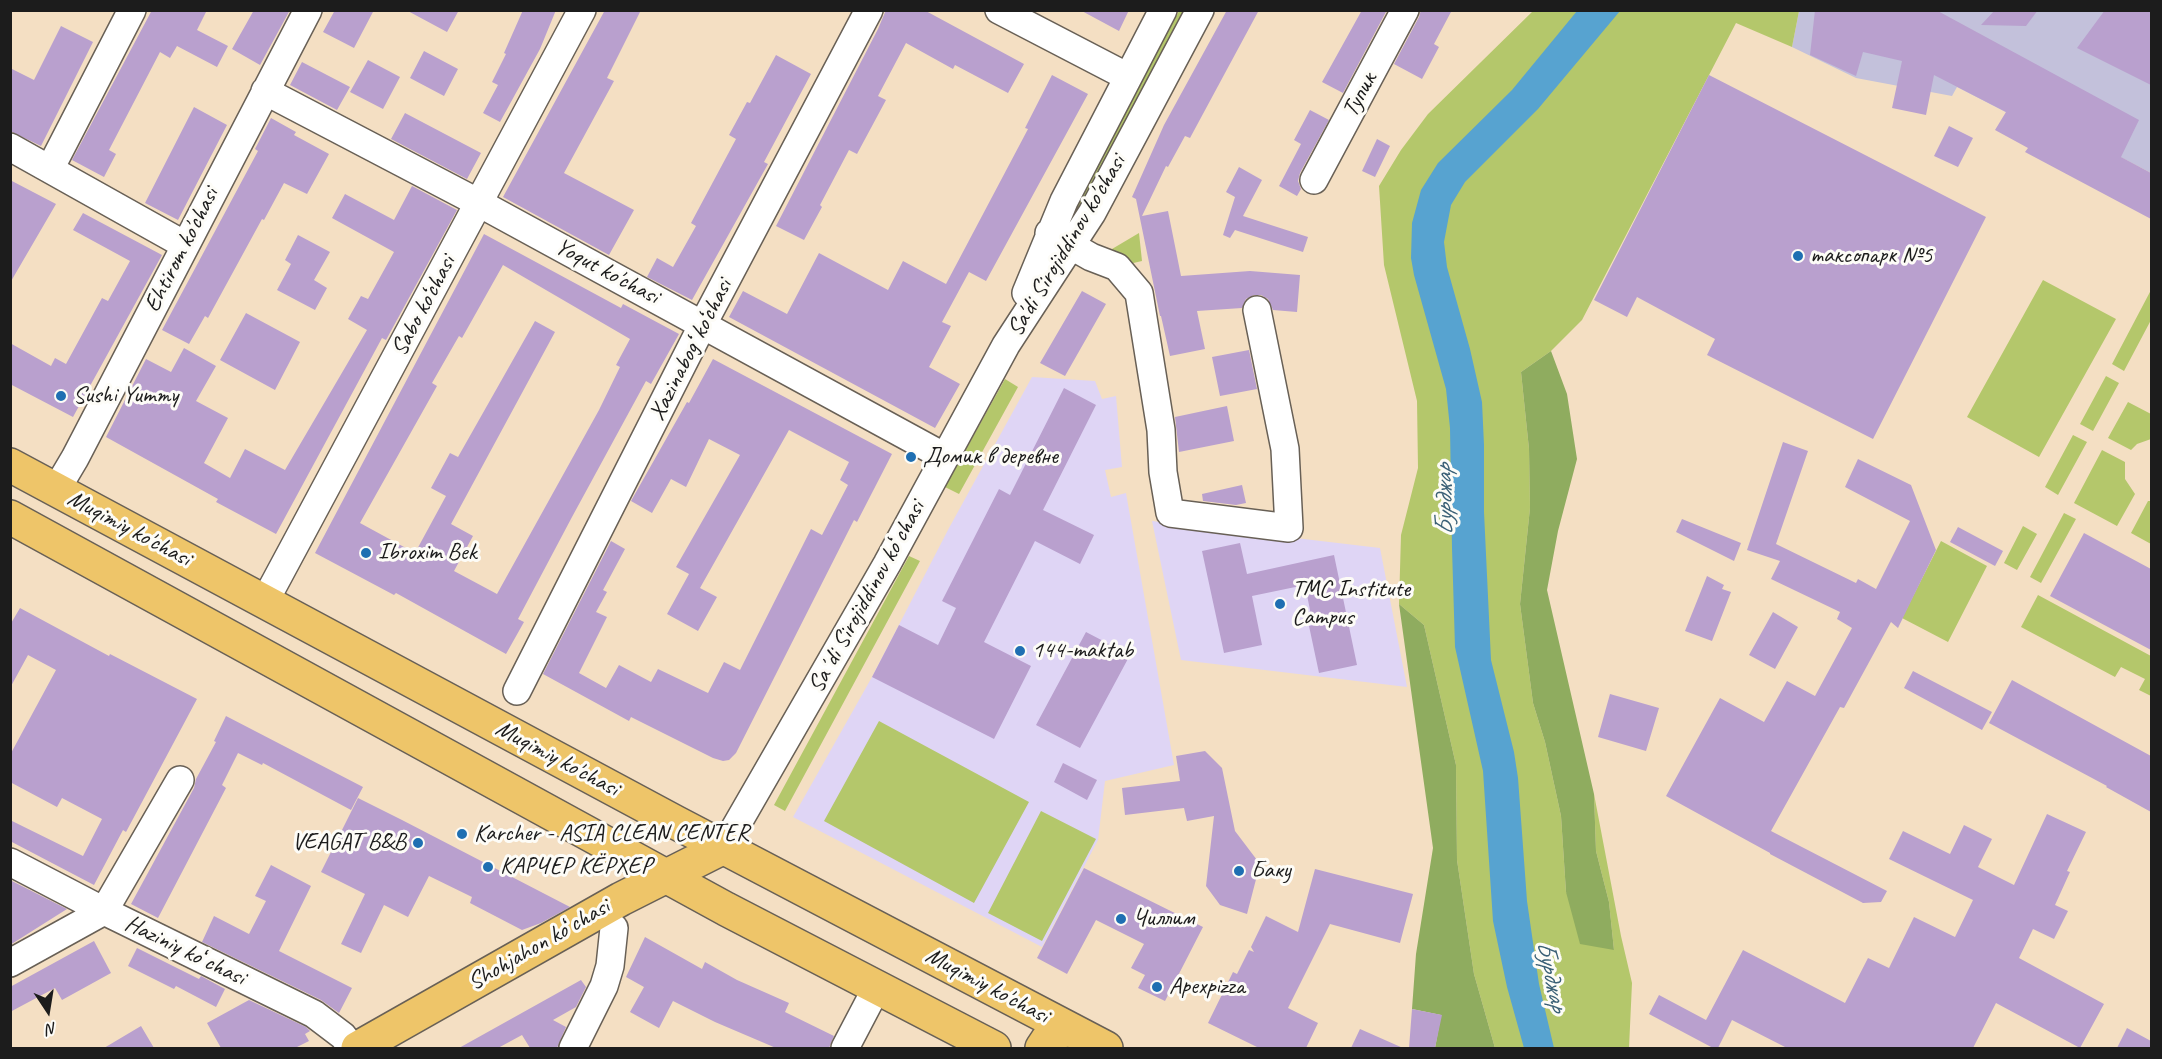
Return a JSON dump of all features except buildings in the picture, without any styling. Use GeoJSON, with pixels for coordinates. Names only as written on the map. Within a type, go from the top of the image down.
{"type":"FeatureCollection","features":[{"type":"Feature","properties":{"kind":"main road","name":"Muqimiy ko'chasi"},"geometry":{"type":"LineString","coordinates":[[10,465],[366,656],[699,877],[877,987],[994,1048]]}},
{"type":"Feature","properties":{"kind":"main road","name":"Muqimiy ko'chasi"},"geometry":{"type":"LineString","coordinates":[[10,517],[625,852],[699,877],[1070,1030],[1106,1048]]}},
{"type":"Feature","properties":{"kind":"main road"},"geometry":{"type":"LineString","coordinates":[[113,574],[105,566],[107,547],[117,537],[140,534]]}},
{"type":"Feature","properties":{"kind":"main road"},"geometry":{"type":"LineString","coordinates":[[343,699],[358,697],[370,686],[372,671],[366,656]]}},
{"type":"Feature","properties":{"kind":"main road"},"geometry":{"type":"LineString","coordinates":[[617,914],[625,852]]}},
{"type":"Feature","properties":{"kind":"main road","name":"Shohjahon koʻchasi"},"geometry":{"type":"LineString","coordinates":[[358,1048],[617,914],[699,877]]}},
{"type":"Feature","properties":{"kind":"main road","name":"Shohjahon koʻchasi"},"geometry":{"type":"LineString","coordinates":[[400,1048],[617,914]]}},
{"type":"Feature","properties":{"kind":"main road"},"geometry":{"type":"LineString","coordinates":[[1042,1048],[1048,1039],[1062,1031],[1070,1030]]}},
{"type":"Feature","properties":{"kind":"street"},"geometry":{"type":"LineString","coordinates":[[51,167],[132,10]]}},
{"type":"Feature","properties":{"kind":"street","name":"Ehtirom ko'chasi"},"geometry":{"type":"LineString","coordinates":[[56,490],[75,458],[308,10]]}},
{"type":"Feature","properties":{"kind":"street","name":"Sabo ko‘chasi"},"geometry":{"type":"LineString","coordinates":[[265,602],[582,10]]}},
{"type":"Feature","properties":{"kind":"street","name":"Xazinabog‘ ko‘chasi"},"geometry":{"type":"LineString","coordinates":[[517,691],[703,324],[869,10]]}},
{"type":"Feature","properties":{"kind":"street"},"geometry":{"type":"LineString","coordinates":[[999,10],[1128,76]]}},
{"type":"Feature","properties":{"kind":"street","name":"Sa'di Sirojiddinov ko'chasi"},"geometry":{"type":"LineString","coordinates":[[1006,345],[1060,239],[1128,76],[1163,10]]}},
{"type":"Feature","properties":{"kind":"street","name":"Sa'di Sirojiddinov ko'chasi"},"geometry":{"type":"LineString","coordinates":[[1060,239],[1092,213],[1200,10]]}},
{"type":"Feature","properties":{"kind":"street","name":"Тупик"},"geometry":{"type":"LineString","coordinates":[[1314,180],[1405,10]]}},
{"type":"Feature","properties":{"kind":"street","name":"Yoqut ko'chasi"},"geometry":{"type":"LineString","coordinates":[[265,91],[479,203],[945,457]]}},
{"type":"Feature","properties":{"kind":"street"},"geometry":{"type":"LineString","coordinates":[[10,147],[51,167],[185,245]]}},
{"type":"Feature","properties":{"kind":"street"},"geometry":{"type":"LineString","coordinates":[[1060,239],[1091,258],[1118,267],[1139,293],[1161,430],[1163,472],[1170,513],[1289,528],[1285,449],[1257,310]]}},
{"type":"Feature","properties":{"kind":"street","name":"Saʼdi Sirojiddinov koʻchasi"},"geometry":{"type":"LineString","coordinates":[[699,877],[881,574],[1006,345]]}},
{"type":"Feature","properties":{"kind":"street"},"geometry":{"type":"LineString","coordinates":[[10,963],[104,911],[180,780]]}},
{"type":"Feature","properties":{"kind":"street","name":"Haziniy koʻchasi"},"geometry":{"type":"LineString","coordinates":[[10,862],[314,1014],[343,1036],[352,1048]]}},
{"type":"Feature","properties":{"kind":"street"},"geometry":{"type":"LineString","coordinates":[[573,1048],[604,986],[610,966],[617,914]]}},
{"type":"Feature","properties":{"kind":"street"},"geometry":{"type":"LineString","coordinates":[[845,1048],[877,987]]}},
{"type":"Feature","properties":{"kind":"shaded area"},"geometry":{"type":"Polygon","coordinates":[[[1799,11],[2151,11],[2151,173],[2044,117],[2021,120],[1957,87],[1952,96],[1856,78],[1792,47],[1799,11]]]}},
{"type":"Feature","properties":{"kind":"shaded area","name":"144-maktab"},"geometry":{"type":"Polygon","coordinates":[[[1032,377],[1095,381],[1102,399],[1116,396],[1122,467],[1105,470],[1111,497],[1126,493],[1174,765],[1105,781],[1098,840],[1042,947],[793,817],[872,677],[949,528],[1032,377]]]}},
{"type":"Feature","properties":{"kind":"shaded area","name":"TMC Institute Campus"},"geometry":{"type":"Polygon","coordinates":[[[1152,521],[1380,548],[1407,687],[1181,660],[1152,521]]]}},
{"type":"Feature","properties":{"kind":"green space"},"geometry":{"type":"Polygon","coordinates":[[[1179,11],[1188,11],[1081,210],[1074,205],[1179,11]]]}},
{"type":"Feature","properties":{"kind":"green space"},"geometry":{"type":"Polygon","coordinates":[[[1533,11],[1799,11],[1792,47],[1736,23],[1582,320],[1551,351],[1521,372],[1529,449],[1530,508],[1520,604],[1533,703],[1545,742],[1561,816],[1566,892],[1614,950],[1609,902],[1596,851],[1594,794],[1632,983],[1629,1048],[1495,1048],[1474,974],[1457,860],[1456,765],[1424,625],[1399,604],[1401,535],[1418,468],[1417,401],[1384,265],[1379,186],[1401,150],[1428,114],[1533,11]]]}},
{"type":"Feature","properties":{"kind":"green space"},"geometry":{"type":"Polygon","coordinates":[[[1139,233],[1142,261],[1125,265],[1112,249],[1139,233]]]}},
{"type":"Feature","properties":{"kind":"green space"},"geometry":{"type":"Polygon","coordinates":[[[2043,280],[2116,319],[2039,457],[1967,417],[2043,280]]]}},
{"type":"Feature","properties":{"kind":"green space"},"geometry":{"type":"Polygon","coordinates":[[[2151,290],[2151,320],[2124,371],[2112,364],[2151,290]]]}},
{"type":"Feature","properties":{"kind":"green space"},"geometry":{"type":"Polygon","coordinates":[[[1551,351],[1567,394],[1577,459],[1558,531],[1547,590],[1594,794],[1596,851],[1609,902],[1614,950],[1580,944],[1566,892],[1561,816],[1545,742],[1533,703],[1520,604],[1530,508],[1529,449],[1521,372],[1551,351]]]}},
{"type":"Feature","properties":{"kind":"green space"},"geometry":{"type":"Polygon","coordinates":[[[2106,376],[2119,383],[2093,431],[2080,424],[2106,376]]]}},
{"type":"Feature","properties":{"kind":"green space"},"geometry":{"type":"Polygon","coordinates":[[[1005,379],[1018,387],[959,494],[945,487],[1005,379]]]}},
{"type":"Feature","properties":{"kind":"green space"},"geometry":{"type":"Polygon","coordinates":[[[2128,402],[2151,414],[2151,439],[2137,444],[2131,450],[2108,438],[2128,402]]]}},
{"type":"Feature","properties":{"kind":"green space"},"geometry":{"type":"Polygon","coordinates":[[[2073,435],[2087,442],[2058,495],[2045,487],[2073,435]]]}},
{"type":"Feature","properties":{"kind":"green space"},"geometry":{"type":"Polygon","coordinates":[[[2102,450],[2125,462],[2125,479],[2135,494],[2117,526],[2074,503],[2102,450]]]}},
{"type":"Feature","properties":{"kind":"green space"},"geometry":{"type":"Polygon","coordinates":[[[2148,501],[2151,501],[2151,544],[2131,533],[2148,501]]]}},
{"type":"Feature","properties":{"kind":"green space"},"geometry":{"type":"Polygon","coordinates":[[[2064,513],[2076,519],[2041,583],[2030,577],[2064,513]]]}},
{"type":"Feature","properties":{"kind":"green space"},"geometry":{"type":"Polygon","coordinates":[[[2023,526],[2037,534],[2017,570],[2004,563],[2023,526]]]}},
{"type":"Feature","properties":{"kind":"green space"},"geometry":{"type":"Polygon","coordinates":[[[1941,541],[1987,566],[1948,642],[1902,618],[1941,541]]]}},
{"type":"Feature","properties":{"kind":"green space"},"geometry":{"type":"Polygon","coordinates":[[[909,556],[920,561],[785,811],[774,805],[909,556]]]}},
{"type":"Feature","properties":{"kind":"green space"},"geometry":{"type":"Polygon","coordinates":[[[2038,595],[2151,656],[2151,696],[2139,690],[2145,679],[2121,667],[2115,677],[2021,627],[2038,595]]]}},
{"type":"Feature","properties":{"kind":"green space"},"geometry":{"type":"Polygon","coordinates":[[[1399,604],[1424,625],[1456,765],[1457,860],[1474,974],[1495,1048],[1435,1048],[1441,1015],[1412,1009],[1416,954],[1433,848],[1399,604]]]}},
{"type":"Feature","properties":{"kind":"green space"},"geometry":{"type":"Polygon","coordinates":[[[879,721],[1029,802],[974,903],[824,821],[879,721]]]}},
{"type":"Feature","properties":{"kind":"green space"},"geometry":{"type":"Polygon","coordinates":[[[1041,811],[1096,839],[1042,941],[988,913],[1041,811]]]}},
{"type":"Feature","properties":{"kind":"water","name":"Бурджар"},"geometry":{"type":"Polygon","coordinates":[[[1577,11],[1620,11],[1538,109],[1465,182],[1451,205],[1444,242],[1447,267],[1482,402],[1484,512],[1491,660],[1514,752],[1527,901],[1539,984],[1554,1048],[1524,1048],[1507,987],[1493,921],[1483,771],[1455,647],[1450,428],[1446,389],[1414,275],[1411,258],[1412,223],[1421,190],[1438,163],[1512,90],[1577,11]]]}},
{"type":"Feature","properties":{"kind":"place","name":"таксопарк №5"},"geometry":{"type":"Point","coordinates":[1798,256]}},
{"type":"Feature","properties":{"kind":"place","name":"Sushi Yummy"},"geometry":{"type":"Point","coordinates":[61,396]}},
{"type":"Feature","properties":{"kind":"place","name":"Домик в деревне"},"geometry":{"type":"Point","coordinates":[911,457]}},
{"type":"Feature","properties":{"kind":"place","name":"Ibroxim Bek"},"geometry":{"type":"Point","coordinates":[366,553]}},
{"type":"Feature","properties":{"kind":"place","name":"TMC Institute Campus"},"geometry":{"type":"Point","coordinates":[1280,604]}},
{"type":"Feature","properties":{"kind":"place","name":"144-maktab"},"geometry":{"type":"Point","coordinates":[1020,651]}},
{"type":"Feature","properties":{"kind":"place","name":"Karcher - ASIA CLEAN CENTER"},"geometry":{"type":"Point","coordinates":[462,834]}},
{"type":"Feature","properties":{"kind":"place","name":"VEAGAT B&B"},"geometry":{"type":"Point","coordinates":[418,843]}},
{"type":"Feature","properties":{"kind":"place","name":"КАРЧЕР КЁРХЕР"},"geometry":{"type":"Point","coordinates":[488,867]}},
{"type":"Feature","properties":{"kind":"place","name":"Баку"},"geometry":{"type":"Point","coordinates":[1239,871]}},
{"type":"Feature","properties":{"kind":"place","name":"Чиллим"},"geometry":{"type":"Point","coordinates":[1121,919]}},
{"type":"Feature","properties":{"kind":"place","name":"Apexpizza"},"geometry":{"type":"Point","coordinates":[1157,987]}}]}
